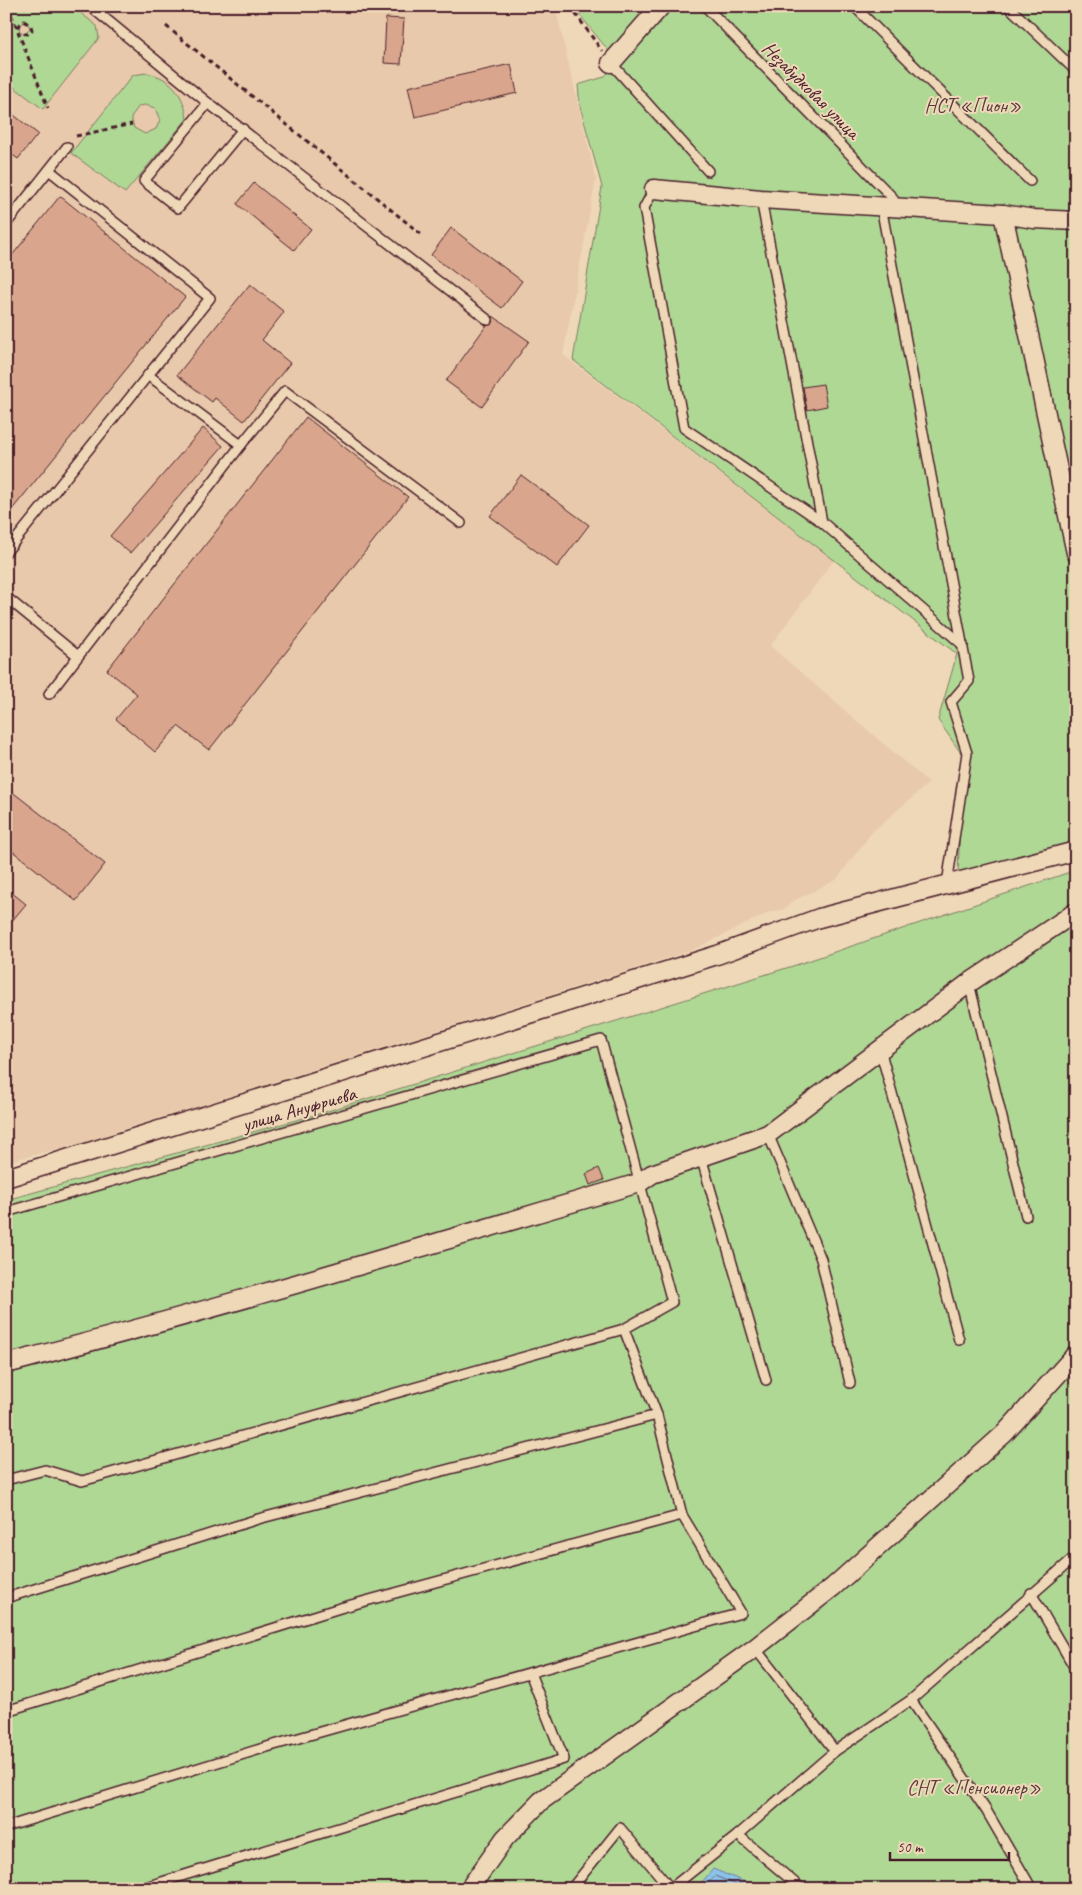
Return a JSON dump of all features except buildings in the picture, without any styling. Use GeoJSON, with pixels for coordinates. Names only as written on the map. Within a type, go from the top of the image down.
{"type":"FeatureCollection","features":[{"type":"Feature","properties":{"kind":"street"},"geometry":{"type":"LineString","coordinates":[[611,63],[661,6]]}},
{"type":"Feature","properties":{"kind":"street"},"geometry":{"type":"LineString","coordinates":[[654,189],[761,199],[887,202],[1034,219],[1076,221]]}},
{"type":"Feature","properties":{"kind":"street"},"geometry":{"type":"LineString","coordinates":[[1002,214],[1076,553]]}},
{"type":"Feature","properties":{"kind":"street"},"geometry":{"type":"LineString","coordinates":[[6,1178],[717,955],[820,918],[1076,851]]}},
{"type":"Feature","properties":{"kind":"street"},"geometry":{"type":"LineString","coordinates":[[6,1364],[295,1284],[638,1182],[652,1174],[768,1134],[970,983],[1076,912]]}},
{"type":"Feature","properties":{"kind":"street"},"geometry":{"type":"LineString","coordinates":[[469,1889],[505,1838],[541,1801],[755,1648],[833,1587],[1005,1433],[1076,1354]]}},
{"type":"Feature","properties":{"kind":"lane"},"geometry":{"type":"LineString","coordinates":[[90,6],[208,103],[244,129],[488,320]]}},
{"type":"Feature","properties":{"kind":"lane","name":"Незабудковая улица"},"geometry":{"type":"LineString","coordinates":[[705,6],[887,202]]}},
{"type":"Feature","properties":{"kind":"lane"},"geometry":{"type":"LineString","coordinates":[[854,6],[1030,181]]}},
{"type":"Feature","properties":{"kind":"lane"},"geometry":{"type":"LineString","coordinates":[[1008,6],[1076,71]]}},
{"type":"Feature","properties":{"kind":"lane"},"geometry":{"type":"LineString","coordinates":[[611,63],[708,171]]}},
{"type":"Feature","properties":{"kind":"lane"},"geometry":{"type":"LineString","coordinates":[[208,103],[144,181],[178,208],[244,129]]}},
{"type":"Feature","properties":{"kind":"lane"},"geometry":{"type":"LineString","coordinates":[[6,224],[67,147]]}},
{"type":"Feature","properties":{"kind":"lane"},"geometry":{"type":"LineString","coordinates":[[6,552],[210,298],[49,170]]}},
{"type":"Feature","properties":{"kind":"lane"},"geometry":{"type":"LineString","coordinates":[[654,189],[644,208],[684,428],[822,522],[963,645]]}},
{"type":"Feature","properties":{"kind":"lane"},"geometry":{"type":"LineString","coordinates":[[761,199],[822,522]]}},
{"type":"Feature","properties":{"kind":"lane"},"geometry":{"type":"LineString","coordinates":[[887,202],[969,680],[951,702],[967,752],[947,884]]}},
{"type":"Feature","properties":{"kind":"lane"},"geometry":{"type":"LineString","coordinates":[[148,375],[241,445]]}},
{"type":"Feature","properties":{"kind":"lane"},"geometry":{"type":"LineString","coordinates":[[49,694],[241,445],[285,392],[461,523]]}},
{"type":"Feature","properties":{"kind":"lane"},"geometry":{"type":"LineString","coordinates":[[6,597],[78,656]]}},
{"type":"Feature","properties":{"kind":"lane"},"geometry":{"type":"LineString","coordinates":[[970,983],[1026,1216]]}},
{"type":"Feature","properties":{"kind":"lane","name":"улица Ануфриева"},"geometry":{"type":"LineString","coordinates":[[6,1212],[601,1040],[638,1182]]}},
{"type":"Feature","properties":{"kind":"lane"},"geometry":{"type":"LineString","coordinates":[[880,1049],[960,1340]]}},
{"type":"Feature","properties":{"kind":"lane"},"geometry":{"type":"LineString","coordinates":[[768,1134],[821,1259],[850,1383]]}},
{"type":"Feature","properties":{"kind":"lane"},"geometry":{"type":"LineString","coordinates":[[701,1157],[766,1380]]}},
{"type":"Feature","properties":{"kind":"lane"},"geometry":{"type":"LineString","coordinates":[[6,1480],[45,1470],[82,1481],[624,1329],[672,1302],[638,1182]]}},
{"type":"Feature","properties":{"kind":"lane"},"geometry":{"type":"LineString","coordinates":[[6,1827],[267,1747],[741,1613],[682,1516],[657,1415],[624,1329]]}},
{"type":"Feature","properties":{"kind":"lane"},"geometry":{"type":"LineString","coordinates":[[6,1598],[258,1519],[657,1415]]}},
{"type":"Feature","properties":{"kind":"lane"},"geometry":{"type":"LineString","coordinates":[[6,1711],[340,1608],[682,1516]]}},
{"type":"Feature","properties":{"kind":"lane"},"geometry":{"type":"LineString","coordinates":[[571,1889],[620,1828],[670,1888],[738,1835],[835,1751],[911,1700],[1031,1593],[1076,1556]]}},
{"type":"Feature","properties":{"kind":"lane"},"geometry":{"type":"LineString","coordinates":[[1031,1593],[1076,1670]]}},
{"type":"Feature","properties":{"kind":"lane"},"geometry":{"type":"LineString","coordinates":[[755,1648],[835,1751]]}},
{"type":"Feature","properties":{"kind":"lane"},"geometry":{"type":"LineString","coordinates":[[139,1889],[564,1759],[530,1673]]}},
{"type":"Feature","properties":{"kind":"lane"},"geometry":{"type":"LineString","coordinates":[[911,1700],[986,1810],[1032,1889]]}},
{"type":"Feature","properties":{"kind":"lane"},"geometry":{"type":"LineString","coordinates":[[738,1835],[802,1889]]}},
{"type":"Feature","properties":{"kind":"path"},"geometry":{"type":"LineString","coordinates":[[8,6],[48,108]]}},
{"type":"Feature","properties":{"kind":"path"},"geometry":{"type":"LineString","coordinates":[[570,6],[611,63]]}},
{"type":"Feature","properties":{"kind":"path"},"geometry":{"type":"LineString","coordinates":[[16,28],[24,21],[31,26],[32,30],[28,34],[19,33]]}},
{"type":"Feature","properties":{"kind":"path"},"geometry":{"type":"LineString","coordinates":[[166,26],[422,235]]}},
{"type":"Feature","properties":{"kind":"path"},"geometry":{"type":"LineString","coordinates":[[76,136],[132,124]]}},
{"type":"Feature","properties":{"kind":"shaded area"},"geometry":{"type":"Polygon","coordinates":[[[6,6],[555,6],[596,179],[563,355],[834,560],[770,646],[929,783],[873,831],[836,880],[793,901],[784,909],[770,912],[693,950],[74,1145],[6,1162],[6,6]]]}},
{"type":"Feature","properties":{"kind":"green space"},"geometry":{"type":"Polygon","coordinates":[[[6,6],[72,6],[97,26],[99,38],[43,109],[6,81],[6,6]],[[24,22],[19,27],[20,32],[24,34],[30,28],[24,22]]]}},
{"type":"Feature","properties":{"kind":"green space"},"geometry":{"type":"Polygon","coordinates":[[[577,6],[652,6],[611,54],[579,14],[577,6]]]}},
{"type":"Feature","properties":{"kind":"green space","name":"НСТ «Пион»"},"geometry":{"type":"Polygon","coordinates":[[[668,6],[1076,6],[1076,846],[958,873],[963,756],[938,720],[957,654],[573,360],[602,187],[580,106],[578,85],[604,77],[668,6]]]}},
{"type":"Feature","properties":{"kind":"green space"},"geometry":{"type":"Polygon","coordinates":[[[146,73],[163,78],[170,83],[180,95],[187,119],[125,193],[71,153],[133,75],[146,73]],[[145,105],[139,106],[131,117],[134,128],[145,134],[156,129],[160,120],[155,108],[145,105]]]}},
{"type":"Feature","properties":{"kind":"green space","name":"СНТ «Пенсионер»"},"geometry":{"type":"Polygon","coordinates":[[[1076,870],[1076,1889],[6,1889],[6,1200],[318,1114],[796,965],[1076,870]]]}},
{"type":"Feature","properties":{"kind":"water"},"geometry":{"type":"Polygon","coordinates":[[[713,1869],[757,1887],[758,1889],[696,1889],[713,1869]]]}}]}
